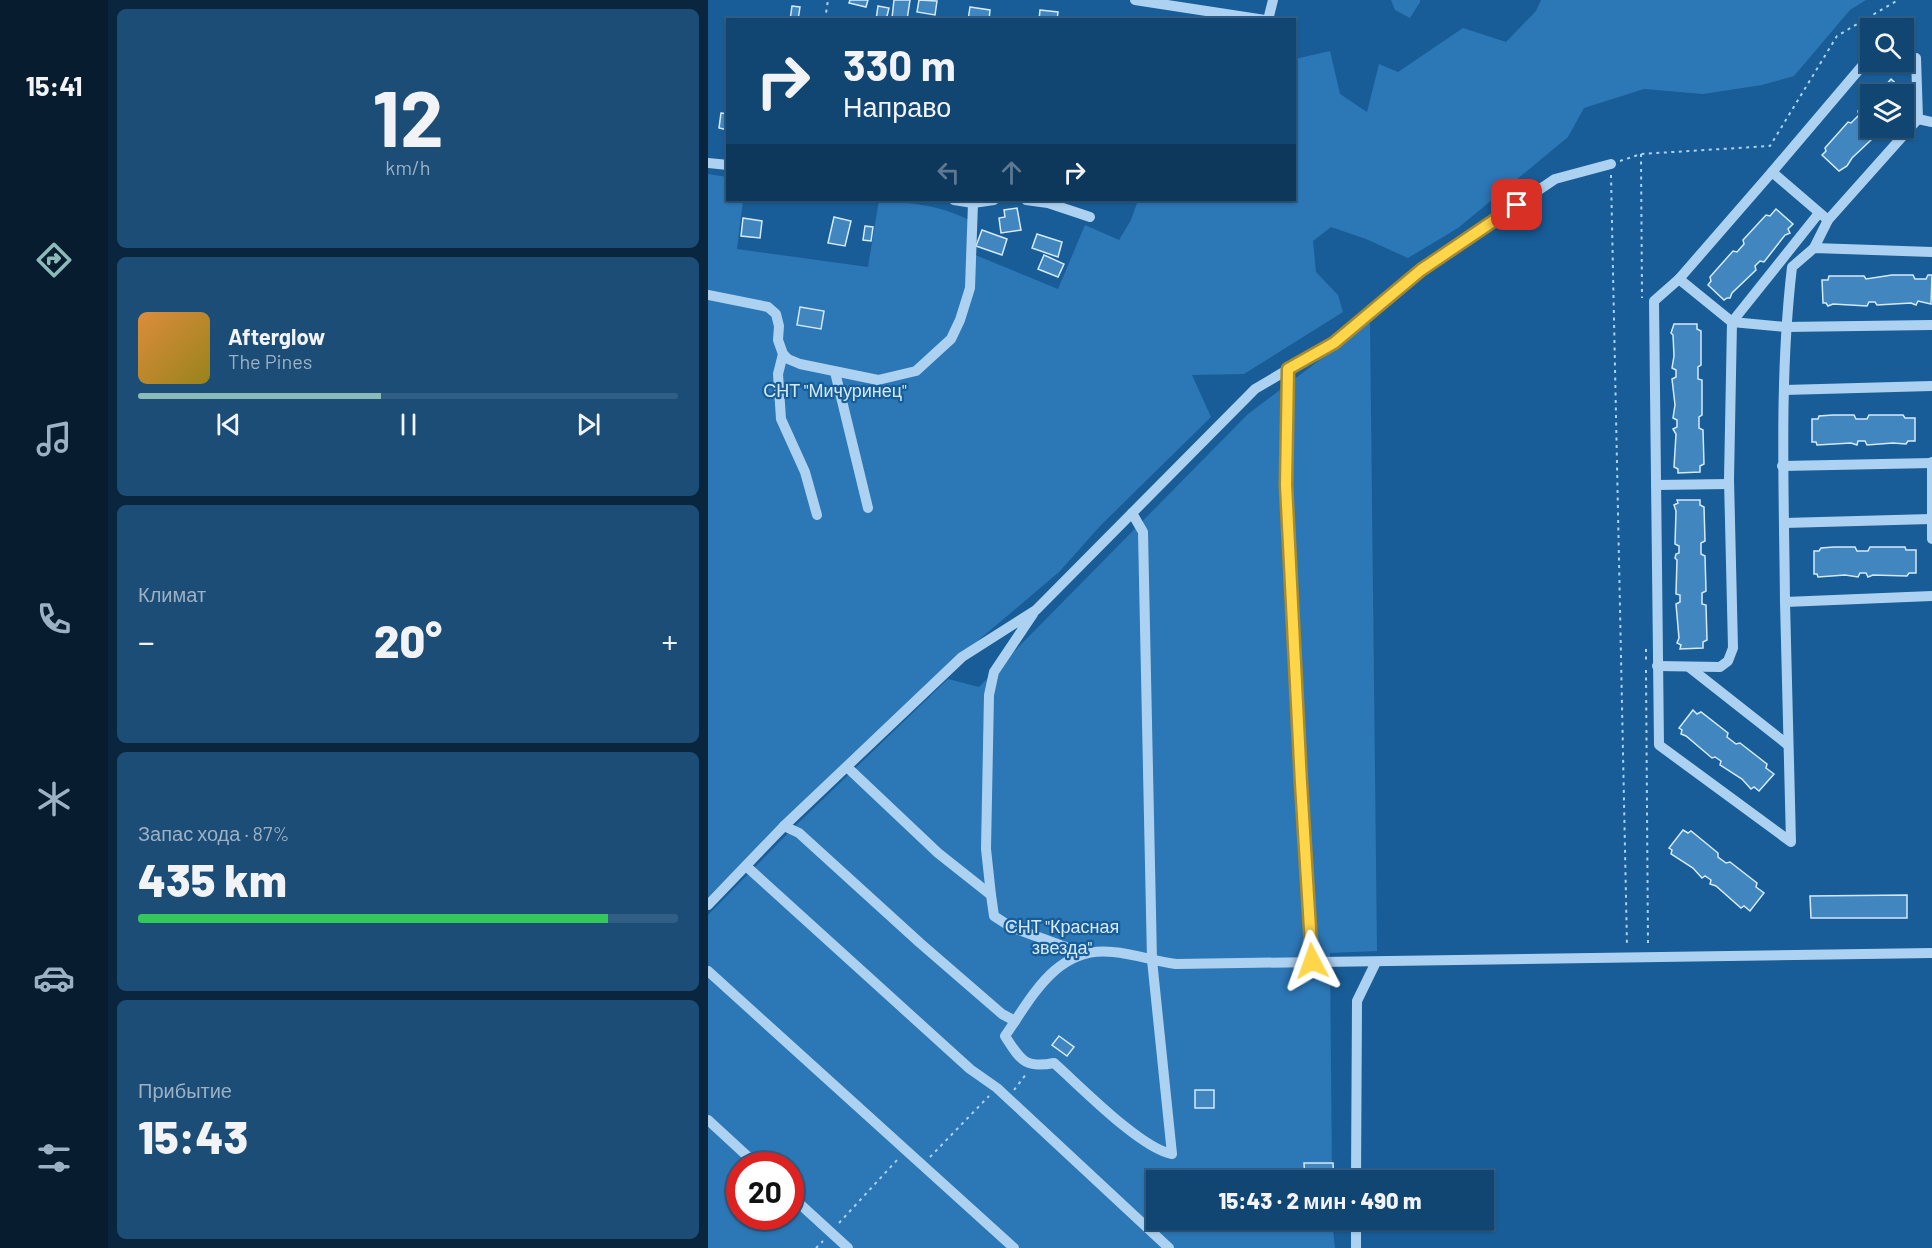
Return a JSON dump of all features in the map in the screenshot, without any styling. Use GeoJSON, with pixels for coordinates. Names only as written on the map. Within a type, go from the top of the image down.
{"type":"FeatureCollection","features":[{"type":"Feature","properties":{"kind":"street"},"geometry":{"type":"LineString","coordinates":[[1135,0],[1254,18]]}},
{"type":"Feature","properties":{"kind":"street"},"geometry":{"type":"LineString","coordinates":[[1268,18],[1273,0]]}},
{"type":"Feature","properties":{"kind":"street"},"geometry":{"type":"LineString","coordinates":[[1657,666],[1720,667],[1728,661],[1733,648],[1729,484],[1732,322],[1824,216],[1918,119],[1916,58],[1914,58]]}},
{"type":"Feature","properties":{"kind":"street"},"geometry":{"type":"LineString","coordinates":[[1824,216],[1814,248],[1792,267],[1785,327],[1782,466],[1791,842],[1659,745],[1654,301],[1679,279],[1860,68]]}},
{"type":"Feature","properties":{"kind":"street"},"geometry":{"type":"LineString","coordinates":[[1918,119],[1932,122]]}},
{"type":"Feature","properties":{"kind":"street"},"geometry":{"type":"LineString","coordinates":[[708,163],[726,165]]}},
{"type":"Feature","properties":{"kind":"street"},"geometry":{"type":"LineString","coordinates":[[1082,953],[1011,927],[994,916],[986,849],[989,695],[994,672],[1036,610],[1255,389],[1334,343],[1421,270],[1555,178],[1611,164]]}},
{"type":"Feature","properties":{"kind":"street"},"geometry":{"type":"LineString","coordinates":[[1772,172],[1824,216]]}},
{"type":"Feature","properties":{"kind":"street"},"geometry":{"type":"LineString","coordinates":[[960,201],[973,203],[987,201]]}},
{"type":"Feature","properties":{"kind":"street"},"geometry":{"type":"LineString","coordinates":[[1033,201],[1048,203],[1090,217]]}},
{"type":"Feature","properties":{"kind":"street"},"geometry":{"type":"LineString","coordinates":[[708,295],[768,307],[776,314],[779,326],[778,340],[783,354],[800,364],[878,380],[916,371],[951,339],[960,320],[970,288],[973,203]]}},
{"type":"Feature","properties":{"kind":"street"},"geometry":{"type":"LineString","coordinates":[[1814,248],[1932,252]]}},
{"type":"Feature","properties":{"kind":"street"},"geometry":{"type":"LineString","coordinates":[[1679,279],[1732,322],[1785,327],[1932,325]]}},
{"type":"Feature","properties":{"kind":"street"},"geometry":{"type":"LineString","coordinates":[[783,354],[778,374],[781,419],[805,472],[817,515]]}},
{"type":"Feature","properties":{"kind":"street"},"geometry":{"type":"LineString","coordinates":[[1288,369],[1286,485],[1312,961]]}},
{"type":"Feature","properties":{"kind":"street"},"geometry":{"type":"LineString","coordinates":[[835,372],[868,508]]}},
{"type":"Feature","properties":{"kind":"street"},"geometry":{"type":"LineString","coordinates":[[1784,390],[1932,386]]}},
{"type":"Feature","properties":{"kind":"street"},"geometry":{"type":"LineString","coordinates":[[1782,466],[1932,463],[1932,539]]}},
{"type":"Feature","properties":{"kind":"street"},"geometry":{"type":"LineString","coordinates":[[1656,485],[1729,484]]}},
{"type":"Feature","properties":{"kind":"street"},"geometry":{"type":"LineString","coordinates":[[1132,513],[1143,532],[1152,960],[1172,1154],[1166,1153],[1137,1136],[1054,1063],[1037,1066],[1021,1060],[1005,1036],[1042,981],[1063,962],[1082,953],[1110,951],[1152,960],[1176,964],[1932,953]]}},
{"type":"Feature","properties":{"kind":"street"},"geometry":{"type":"LineString","coordinates":[[1784,523],[1931,519]]}},
{"type":"Feature","properties":{"kind":"street"},"geometry":{"type":"LineString","coordinates":[[1785,602],[1932,596]]}},
{"type":"Feature","properties":{"kind":"street"},"geometry":{"type":"LineString","coordinates":[[708,905],[784,826],[962,657],[1036,610]]}},
{"type":"Feature","properties":{"kind":"street"},"geometry":{"type":"LineString","coordinates":[[1688,666],[1788,745]]}},
{"type":"Feature","properties":{"kind":"street"},"geometry":{"type":"LineString","coordinates":[[847,767],[938,853],[991,895]]}},
{"type":"Feature","properties":{"kind":"street"},"geometry":{"type":"LineString","coordinates":[[784,826],[799,833],[928,950],[1002,1014],[1015,1021]]}},
{"type":"Feature","properties":{"kind":"street"},"geometry":{"type":"LineString","coordinates":[[746,866],[970,1070],[997,1088],[1169,1248]]}},
{"type":"Feature","properties":{"kind":"street"},"geometry":{"type":"LineString","coordinates":[[1356,1170],[1357,1000],[1376,962]]}},
{"type":"Feature","properties":{"kind":"street"},"geometry":{"type":"LineString","coordinates":[[708,972],[1014,1248]]}},
{"type":"Feature","properties":{"kind":"street"},"geometry":{"type":"LineString","coordinates":[[708,1120],[743,1152]]}},
{"type":"Feature","properties":{"kind":"street"},"geometry":{"type":"LineString","coordinates":[[804,1208],[848,1248]]}},
{"type":"Feature","properties":{"kind":"street"},"geometry":{"type":"LineString","coordinates":[[1356,1230],[1356,1248]]}},
{"type":"Feature","properties":{"kind":"path"},"geometry":{"type":"LineString","coordinates":[[825,18],[828,0]]}},
{"type":"Feature","properties":{"kind":"path"},"geometry":{"type":"LineString","coordinates":[[1008,1098],[1027,1073],[1037,1066]]}},
{"type":"Feature","properties":{"kind":"path"},"geometry":{"type":"LineString","coordinates":[[922,1165],[997,1088]]}},
{"type":"Feature","properties":{"kind":"path"},"geometry":{"type":"LineString","coordinates":[[816,1248],[906,1150]]}},
{"type":"Feature","properties":{"kind":"green space"},"geometry":{"type":"Polygon","coordinates":[[[1391,0],[1420,0],[1420,2],[1410,18],[1395,10],[1391,0]]]}},
{"type":"Feature","properties":{"kind":"green space","name":"СНТ \"Мичуринец\""},"geometry":{"type":"Polygon","coordinates":[[[1541,0],[1866,0],[1850,10],[1794,76],[1762,85],[1703,94],[1644,89],[1584,108],[1568,137],[1458,228],[1408,258],[1366,239],[1331,227],[1313,241],[1316,272],[1338,295],[1343,312],[1244,374],[1192,375],[1211,417],[1101,525],[1059,572],[955,660],[821,786],[708,897],[708,174],[726,177],[726,201],[743,201],[737,249],[868,267],[879,201],[913,204],[947,211],[969,220],[968,252],[1058,289],[1085,225],[1119,240],[1131,220],[1138,201],[1296,201],[1296,59],[1330,51],[1340,94],[1367,112],[1379,64],[1398,72],[1463,28],[1506,42],[1536,11],[1541,0]]]}},
{"type":"Feature","properties":{"kind":"green space","name":"СНТ \"Красная звезда\""},"geometry":{"type":"Polygon","coordinates":[[[1370,322],[1377,951],[1330,953],[1332,1170],[1146,1170],[1146,1230],[1333,1230],[1335,1248],[708,1248],[708,915],[792,829],[948,679],[979,687],[1248,414],[1370,322]]]}},
{"type":"Feature","properties":{"kind":"building"},"geometry":{"type":"Polygon","coordinates":[[[850,0],[868,0],[866,7],[849,3],[850,0]]]}},
{"type":"Feature","properties":{"kind":"building"},"geometry":{"type":"Polygon","coordinates":[[[894,0],[910,0],[907,18],[892,18],[894,0]]]}},
{"type":"Feature","properties":{"kind":"building"},"geometry":{"type":"Polygon","coordinates":[[[919,0],[937,1],[935,15],[917,12],[919,0]]]}},
{"type":"Feature","properties":{"kind":"building"},"geometry":{"type":"Polygon","coordinates":[[[792,6],[800,7],[798,18],[790,18],[792,6]]]}},
{"type":"Feature","properties":{"kind":"building"},"geometry":{"type":"Polygon","coordinates":[[[878,6],[889,8],[886,18],[876,18],[878,6]]]}},
{"type":"Feature","properties":{"kind":"building"},"geometry":{"type":"Polygon","coordinates":[[[970,7],[990,10],[989,18],[968,18],[970,7]]]}},
{"type":"Feature","properties":{"kind":"building"},"geometry":{"type":"Polygon","coordinates":[[[1040,10],[1058,12],[1057,18],[1039,18],[1040,10]]]}},
{"type":"Feature","properties":{"kind":"building"},"geometry":{"type":"Polygon","coordinates":[[[1891,79],[1896,84],[1887,84],[1891,79]]]}},
{"type":"Feature","properties":{"kind":"building"},"geometry":{"type":"Polygon","coordinates":[[[1860,108],[1860,138],[1870,138],[1871,140],[1847,166],[1839,171],[1822,155],[1826,151],[1825,148],[1848,122],[1851,123],[1859,115],[1860,108]]]}},
{"type":"Feature","properties":{"kind":"building"},"geometry":{"type":"Polygon","coordinates":[[[721,113],[726,114],[726,130],[719,128],[721,113]]]}},
{"type":"Feature","properties":{"kind":"building"},"geometry":{"type":"Polygon","coordinates":[[[1017,208],[1021,230],[1001,233],[999,218],[1005,217],[1004,210],[1017,208]]]}},
{"type":"Feature","properties":{"kind":"building"},"geometry":{"type":"Polygon","coordinates":[[[1776,209],[1793,224],[1788,229],[1790,233],[1785,235],[1764,262],[1760,261],[1755,266],[1756,270],[1732,293],[1730,298],[1724,300],[1708,285],[1711,281],[1710,277],[1733,251],[1737,252],[1744,244],[1743,240],[1766,215],[1770,216],[1776,209]]]}},
{"type":"Feature","properties":{"kind":"building"},"geometry":{"type":"Polygon","coordinates":[[[834,217],[851,221],[845,246],[828,243],[834,217]]]}},
{"type":"Feature","properties":{"kind":"building"},"geometry":{"type":"Polygon","coordinates":[[[743,218],[762,221],[760,238],[741,236],[743,218]]]}},
{"type":"Feature","properties":{"kind":"building"},"geometry":{"type":"Polygon","coordinates":[[[865,226],[873,227],[871,241],[863,240],[865,226]]]}},
{"type":"Feature","properties":{"kind":"building"},"geometry":{"type":"Polygon","coordinates":[[[982,230],[1007,239],[1002,255],[976,246],[982,230]]]}},
{"type":"Feature","properties":{"kind":"building"},"geometry":{"type":"Polygon","coordinates":[[[1037,234],[1062,242],[1058,257],[1032,248],[1037,234]]]}},
{"type":"Feature","properties":{"kind":"building"},"geometry":{"type":"Polygon","coordinates":[[[1044,255],[1064,264],[1058,277],[1038,269],[1044,255]]]}},
{"type":"Feature","properties":{"kind":"building"},"geometry":{"type":"Polygon","coordinates":[[[1913,275],[1915,279],[1926,279],[1928,275],[1932,275],[1931,304],[1918,301],[1916,305],[1911,303],[1877,305],[1875,302],[1869,302],[1867,306],[1833,304],[1828,306],[1823,303],[1822,280],[1828,280],[1829,276],[1864,276],[1866,279],[1913,275]]]}},
{"type":"Feature","properties":{"kind":"building"},"geometry":{"type":"Polygon","coordinates":[[[800,307],[824,311],[821,329],[797,325],[800,307]]]}},
{"type":"Feature","properties":{"kind":"building"},"geometry":{"type":"Polygon","coordinates":[[[1674,324],[1697,324],[1697,329],[1701,331],[1701,365],[1698,367],[1698,379],[1702,380],[1702,415],[1699,417],[1699,428],[1703,430],[1704,464],[1700,466],[1700,472],[1678,473],[1678,469],[1674,467],[1676,434],[1673,429],[1677,427],[1677,420],[1673,418],[1675,405],[1672,379],[1676,377],[1676,370],[1672,368],[1674,356],[1671,333],[1674,324]]]}},
{"type":"Feature","properties":{"kind":"building"},"geometry":{"type":"Polygon","coordinates":[[[1833,415],[1854,415],[1856,419],[1867,419],[1869,415],[1903,415],[1905,418],[1915,418],[1915,441],[1908,441],[1906,444],[1867,445],[1865,441],[1858,441],[1857,445],[1851,443],[1817,445],[1816,442],[1812,442],[1812,419],[1833,415]]]}},
{"type":"Feature","properties":{"kind":"building"},"geometry":{"type":"Polygon","coordinates":[[[1677,500],[1700,500],[1700,505],[1704,507],[1705,541],[1701,543],[1701,554],[1705,556],[1706,591],[1702,593],[1702,604],[1706,605],[1707,640],[1703,642],[1703,648],[1680,649],[1681,645],[1677,643],[1679,638],[1676,604],[1680,602],[1680,595],[1676,594],[1677,560],[1675,558],[1679,553],[1679,546],[1675,544],[1676,511],[1674,505],[1678,503],[1677,500]]]}},
{"type":"Feature","properties":{"kind":"building"},"geometry":{"type":"Polygon","coordinates":[[[1834,547],[1855,547],[1857,551],[1868,551],[1870,547],[1905,547],[1906,550],[1916,550],[1916,573],[1909,573],[1907,576],[1873,575],[1868,577],[1866,573],[1860,573],[1858,577],[1845,575],[1818,577],[1814,574],[1814,551],[1834,547]]]}},
{"type":"Feature","properties":{"kind":"building"},"geometry":{"type":"Polygon","coordinates":[[[1693,710],[1697,714],[1701,712],[1728,733],[1727,737],[1736,744],[1740,743],[1767,764],[1766,768],[1774,774],[1759,791],[1754,787],[1751,789],[1742,779],[1720,765],[1721,761],[1715,757],[1712,758],[1681,734],[1682,730],[1679,728],[1693,710]]]}},
{"type":"Feature","properties":{"kind":"building"},"geometry":{"type":"Polygon","coordinates":[[[1683,830],[1688,833],[1691,831],[1718,853],[1718,857],[1726,863],[1730,862],[1757,883],[1756,887],[1764,893],[1750,911],[1744,906],[1741,908],[1716,886],[1710,884],[1711,880],[1705,876],[1702,878],[1693,868],[1671,854],[1672,850],[1669,848],[1683,830]]]}},
{"type":"Feature","properties":{"kind":"building"},"geometry":{"type":"Polygon","coordinates":[[[1907,895],[1907,918],[1811,918],[1810,896],[1907,895]]]}},
{"type":"Feature","properties":{"kind":"building"},"geometry":{"type":"Polygon","coordinates":[[[1059,1036],[1074,1047],[1067,1056],[1052,1045],[1059,1036]]]}},
{"type":"Feature","properties":{"kind":"building"},"geometry":{"type":"Polygon","coordinates":[[[1195,1090],[1214,1090],[1214,1108],[1195,1108],[1195,1090]]]}},
{"type":"Feature","properties":{"kind":"building"},"geometry":{"type":"Polygon","coordinates":[[[1304,1163],[1333,1163],[1333,1170],[1304,1170],[1304,1163]]]}},
{"type":"Feature","properties":{"kind":"route"},"geometry":{"type":"LineString","coordinates":[[1312,961],[1286,485],[1288,369],[1334,343],[1421,270],[1517,205]]}}]}
